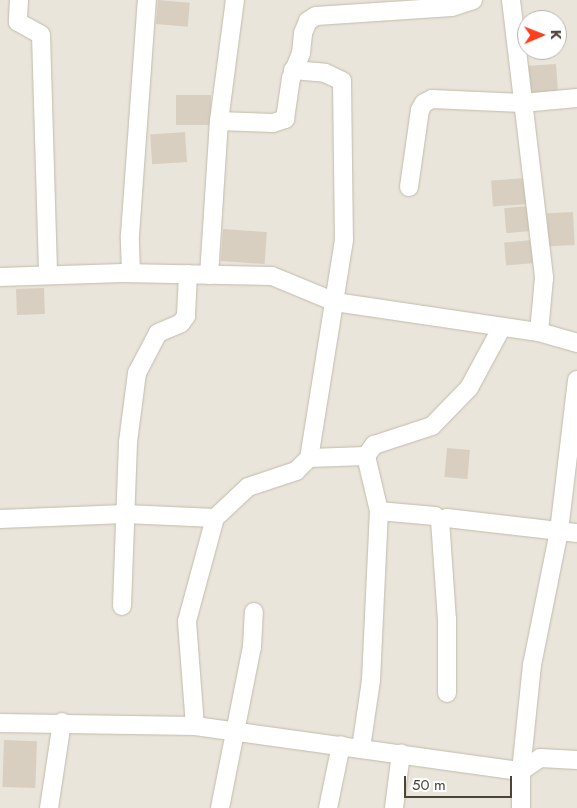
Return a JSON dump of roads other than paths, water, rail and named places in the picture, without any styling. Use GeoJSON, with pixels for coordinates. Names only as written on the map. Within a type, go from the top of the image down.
{"type":"FeatureCollection","features":[{"type":"Feature","properties":{"kind":"street"},"geometry":{"type":"LineString","coordinates":[[19,0],[18,22],[41,35],[48,276]]}},
{"type":"Feature","properties":{"kind":"street"},"geometry":{"type":"LineString","coordinates":[[131,273],[130,235],[147,0]]}},
{"type":"Feature","properties":{"kind":"street"},"geometry":{"type":"LineString","coordinates":[[209,274],[219,121],[235,0]]}},
{"type":"Feature","properties":{"kind":"street"},"geometry":{"type":"LineString","coordinates":[[219,121],[273,123],[285,119],[293,70],[308,21],[316,16],[369,6],[452,7],[474,0]]}},
{"type":"Feature","properties":{"kind":"street"},"geometry":{"type":"LineString","coordinates":[[512,0],[522,103],[544,278],[539,332]]}},
{"type":"Feature","properties":{"kind":"street"},"geometry":{"type":"LineString","coordinates":[[195,726],[187,621],[215,518],[248,487],[296,471],[309,458],[335,302],[344,240],[342,81],[339,77],[325,73],[293,70]]}},
{"type":"Feature","properties":{"kind":"street"},"geometry":{"type":"LineString","coordinates":[[409,187],[420,110],[424,103],[432,99],[522,103],[577,98]]}},
{"type":"Feature","properties":{"kind":"street"},"geometry":{"type":"LineString","coordinates":[[0,276],[131,273],[272,276],[335,302],[539,332],[577,343]]}},
{"type":"Feature","properties":{"kind":"street"},"geometry":{"type":"LineString","coordinates":[[122,606],[128,442],[137,373],[158,333],[181,323],[186,316],[188,274]]}},
{"type":"Feature","properties":{"kind":"street"},"geometry":{"type":"LineString","coordinates":[[361,748],[371,680],[378,511],[366,456],[374,445],[432,426],[469,388],[502,326]]}},
{"type":"Feature","properties":{"kind":"street"},"geometry":{"type":"LineString","coordinates":[[521,808],[521,771],[532,665],[559,531],[577,380]]}},
{"type":"Feature","properties":{"kind":"street"},"geometry":{"type":"LineString","coordinates":[[309,458],[366,456]]}},
{"type":"Feature","properties":{"kind":"street"},"geometry":{"type":"LineString","coordinates":[[378,511],[435,516],[440,520],[447,619],[447,693]]}},
{"type":"Feature","properties":{"kind":"street"},"geometry":{"type":"LineString","coordinates":[[0,518],[125,514],[215,518]]}},
{"type":"Feature","properties":{"kind":"street"},"geometry":{"type":"LineString","coordinates":[[440,520],[447,518],[577,533]]}},
{"type":"Feature","properties":{"kind":"street"},"geometry":{"type":"LineString","coordinates":[[220,808],[252,647],[254,612]]}},
{"type":"Feature","properties":{"kind":"street"},"geometry":{"type":"LineString","coordinates":[[0,722],[195,726],[521,771],[540,758],[577,760]]}},
{"type":"Feature","properties":{"kind":"street"},"geometry":{"type":"LineString","coordinates":[[49,808],[62,722]]}},
{"type":"Feature","properties":{"kind":"street"},"geometry":{"type":"LineString","coordinates":[[328,808],[341,745]]}},
{"type":"Feature","properties":{"kind":"street"},"geometry":{"type":"LineString","coordinates":[[394,808],[401,753]]}}]}
